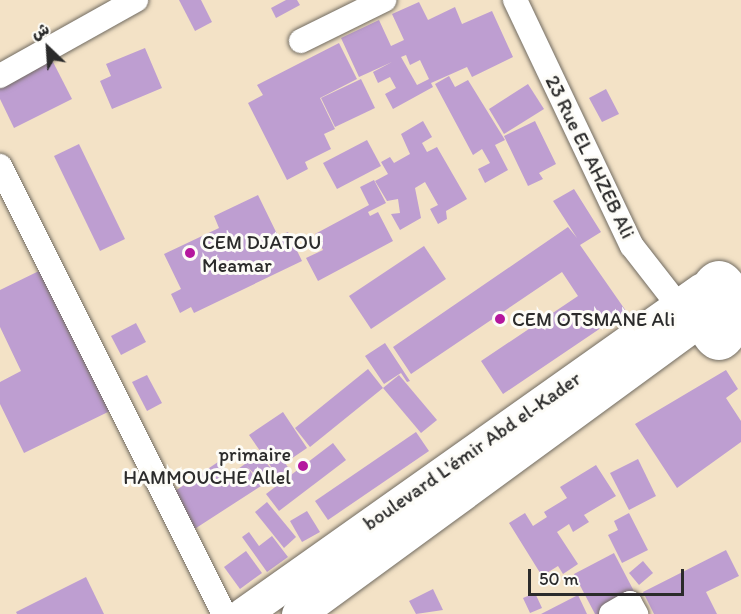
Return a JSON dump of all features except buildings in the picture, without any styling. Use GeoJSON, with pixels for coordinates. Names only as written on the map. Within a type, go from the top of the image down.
{"type":"FeatureCollection","features":[{"type":"Feature","properties":{"kind":"highway","name":"boulevard L'émir Abd el-Kader"},"geometry":{"type":"LineString","coordinates":[[243,614],[722,296]]}},
{"type":"Feature","properties":{"kind":"highway"},"geometry":{"type":"LineString","coordinates":[[298,614],[722,296]]}},
{"type":"Feature","properties":{"kind":"street"},"geometry":{"type":"LineString","coordinates":[[0,76],[136,0]]}},
{"type":"Feature","properties":{"kind":"street"},"geometry":{"type":"LineString","coordinates":[[301,41],[384,0]]}},
{"type":"Feature","properties":{"kind":"street","name":"23 Rue EL AHZEB Ali"},"geometry":{"type":"LineString","coordinates":[[515,0],[632,246],[722,296]]}},
{"type":"Feature","properties":{"kind":"street"},"geometry":{"type":"LineString","coordinates":[[0,166],[224,614]]}},
{"type":"Feature","properties":{"kind":"street"},"geometry":{"type":"LineString","coordinates":[[611,614],[630,603],[636,614]]}},
{"type":"Feature","properties":{"kind":"place","name":"CEM DJATOU Meamar"},"geometry":{"type":"Point","coordinates":[190,253]}},
{"type":"Feature","properties":{"kind":"place","name":"CEM OTSMANE Ali"},"geometry":{"type":"Point","coordinates":[500,319]}},
{"type":"Feature","properties":{"kind":"place","name":"primaire HAMMOUCHE Allel"},"geometry":{"type":"Point","coordinates":[303,466]}}]}
